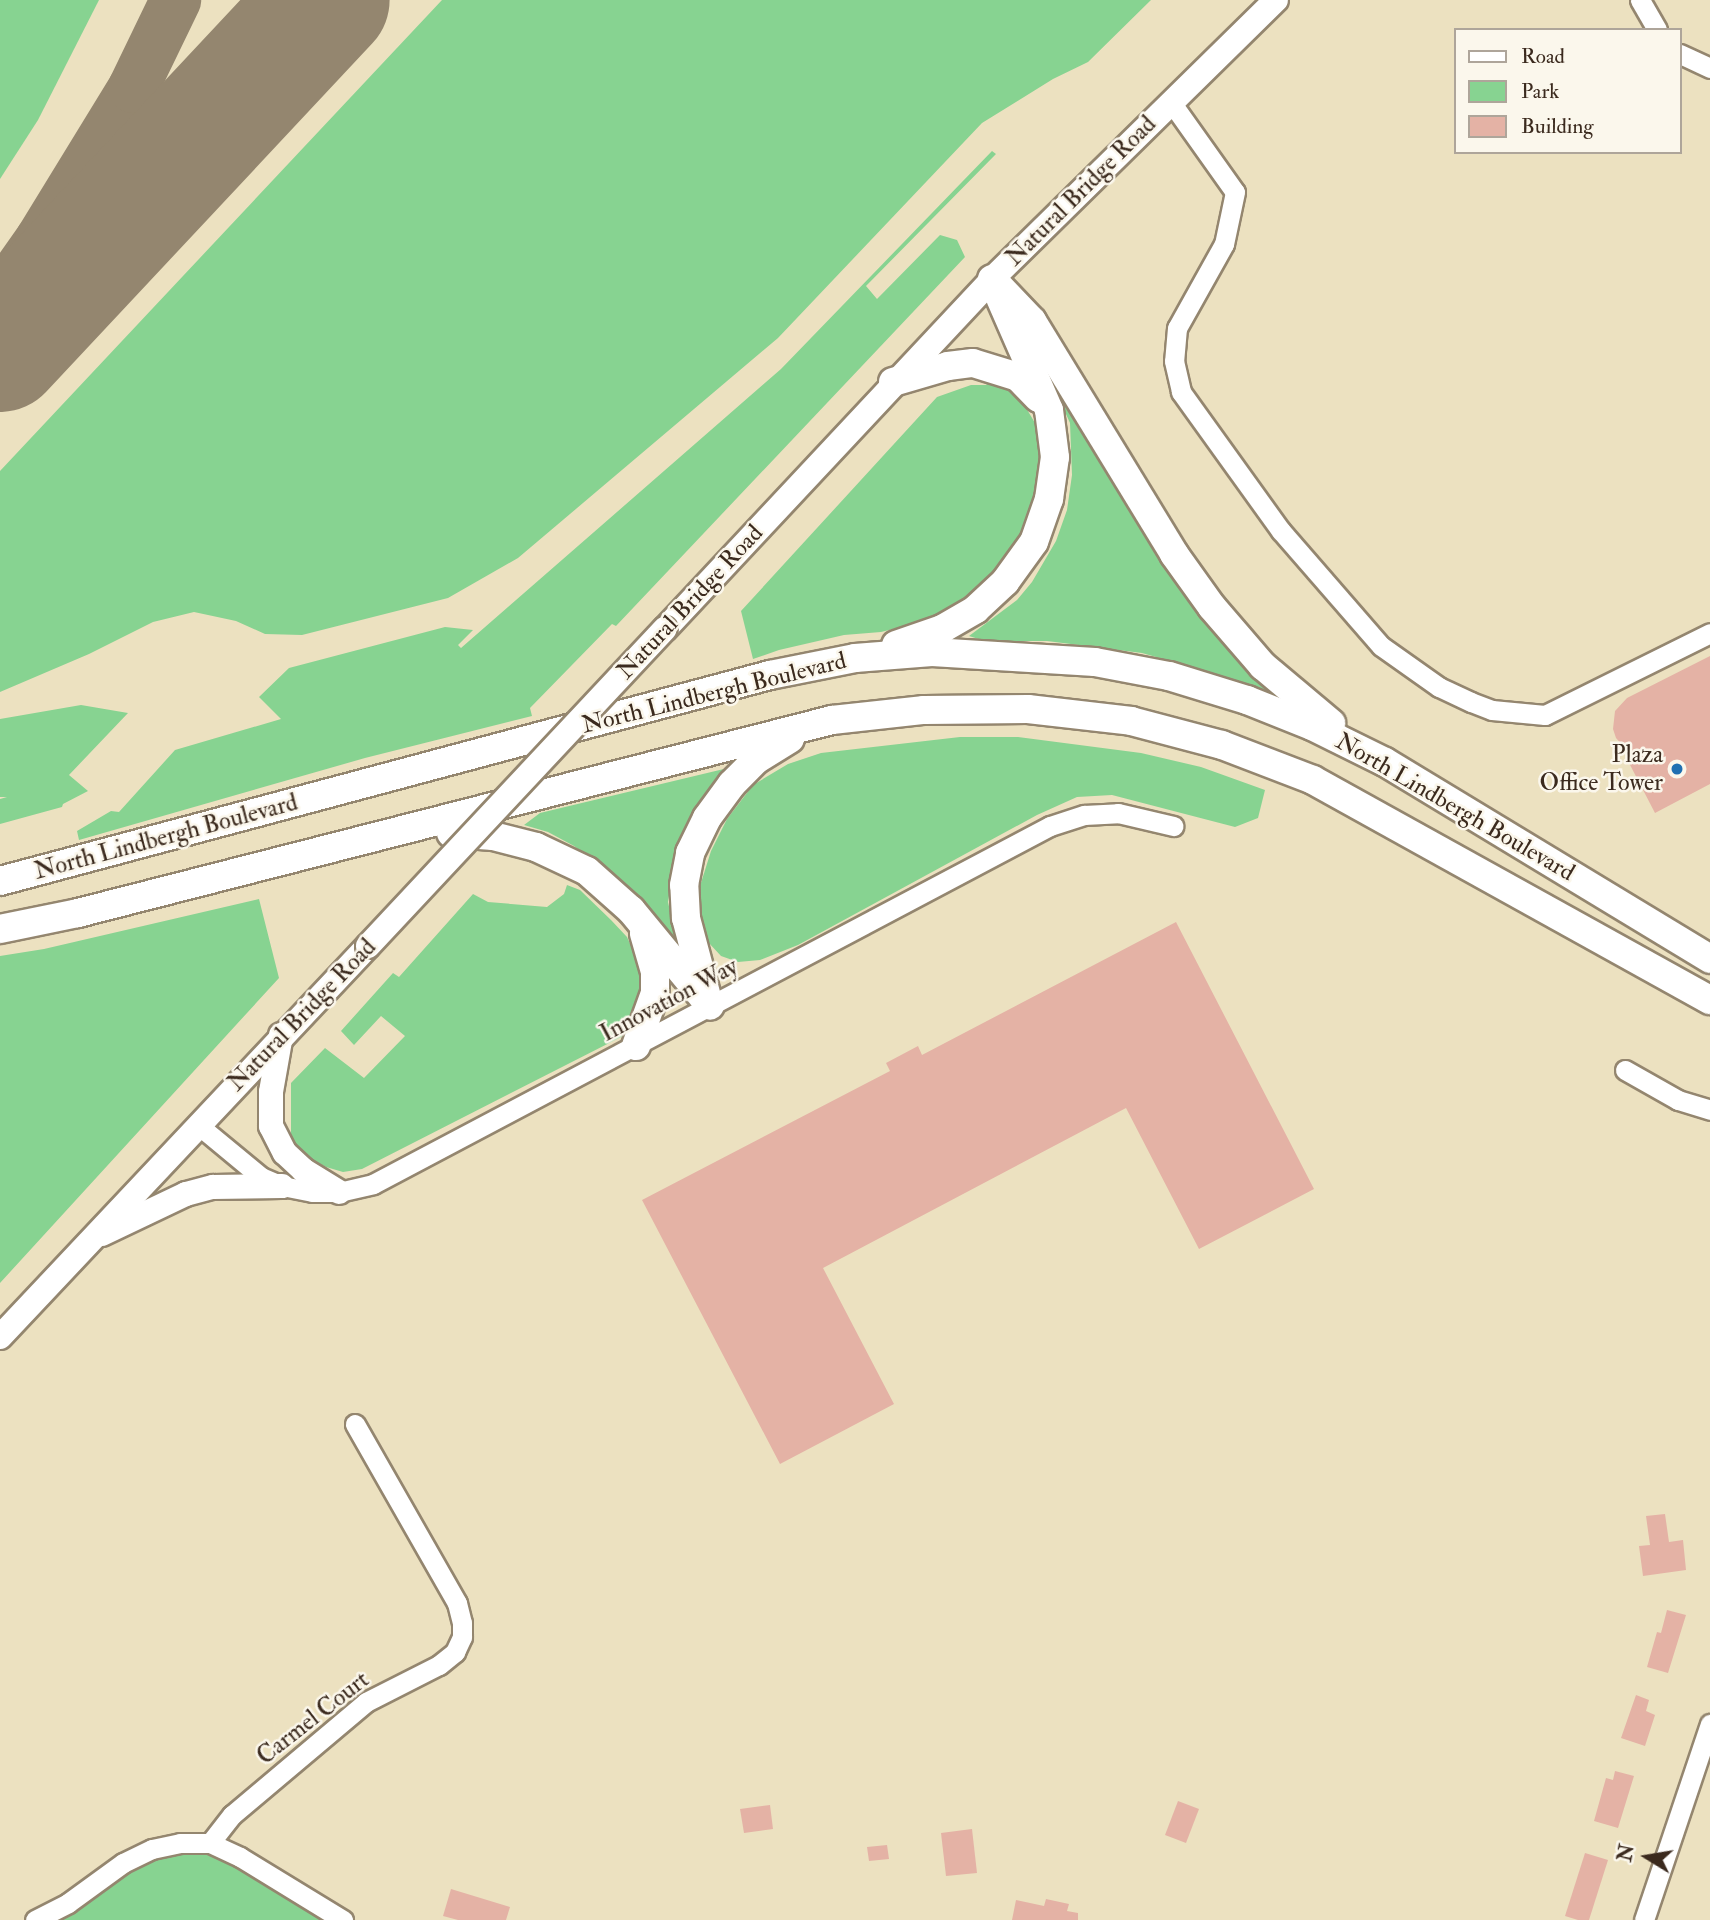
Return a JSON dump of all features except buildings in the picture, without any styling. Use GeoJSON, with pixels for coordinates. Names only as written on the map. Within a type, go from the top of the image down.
{"type":"FeatureCollection","features":[{"type":"Feature","properties":{"kind":"highway"},"geometry":{"type":"LineString","coordinates":[[855,658],[942,629],[976,609],[1005,582],[1034,542],[1049,499],[1055,457],[1049,411],[992,279]]}},
{"type":"Feature","properties":{"kind":"highway"},"geometry":{"type":"LineString","coordinates":[[992,279],[1032,321],[1174,554],[1212,607],[1263,666],[1301,701],[1385,762]]}},
{"type":"Feature","properties":{"kind":"highway"},"geometry":{"type":"LineString","coordinates":[[893,382],[948,366],[972,363],[1018,377],[1049,411]]}},
{"type":"Feature","properties":{"kind":"highway","name":"North Lindbergh Boulevard"},"geometry":{"type":"LineString","coordinates":[[0,881],[770,675],[855,658],[932,652],[1095,662],[1169,676],[1247,700],[1312,726],[1385,762],[1710,959]]}},
{"type":"Feature","properties":{"kind":"highway","name":"North Lindbergh Boulevard"},"geometry":{"type":"LineString","coordinates":[[0,929],[78,913],[832,720],[924,710],[1028,709],[1131,721],[1222,746],[1325,787],[1710,999]]}},
{"type":"Feature","properties":{"kind":"highway"},"geometry":{"type":"LineString","coordinates":[[710,1006],[686,918],[684,885],[690,853],[707,818],[732,784],[756,760],[782,743],[832,720]]}},
{"type":"Feature","properties":{"kind":"highway"},"geometry":{"type":"LineString","coordinates":[[393,832],[493,836],[536,847],[587,871],[631,910],[710,1006]]}},
{"type":"Feature","properties":{"kind":"highway"},"geometry":{"type":"LineString","coordinates":[[631,910],[649,945],[655,972],[655,993],[636,1046]]}},
{"type":"Feature","properties":{"kind":"main road","name":"Natural Bridge Road"},"geometry":{"type":"LineString","coordinates":[[0,1337],[665,629],[893,382],[992,279],[1276,0]]}},
{"type":"Feature","properties":{"kind":"main road"},"geometry":{"type":"LineString","coordinates":[[281,1035],[271,1092],[271,1126],[285,1153],[303,1170],[339,1192]]}},
{"type":"Feature","properties":{"kind":"main road"},"geometry":{"type":"LineString","coordinates":[[92,1238],[186,1194],[212,1187],[282,1186]]}},
{"type":"Feature","properties":{"kind":"street"},"geometry":{"type":"LineString","coordinates":[[1640,0],[1656,28]]}},
{"type":"Feature","properties":{"kind":"street"},"geometry":{"type":"LineString","coordinates":[[1682,55],[1710,68]]}},
{"type":"Feature","properties":{"kind":"street"},"geometry":{"type":"LineString","coordinates":[[1171,102],[1235,192],[1224,244],[1177,328],[1174,361],[1181,392],[1281,531],[1381,646],[1439,687],[1492,710],[1545,715],[1710,633]]}},
{"type":"Feature","properties":{"kind":"street","name":"Innovation Way"},"geometry":{"type":"LineString","coordinates":[[197,1125],[261,1177],[282,1186],[312,1192],[339,1192],[373,1184],[1050,825],[1084,815],[1118,813],[1173,826]]}},
{"type":"Feature","properties":{"kind":"street"},"geometry":{"type":"LineString","coordinates":[[1625,1070],[1678,1100],[1710,1110]]}},
{"type":"Feature","properties":{"kind":"street","name":"Carmel Court"},"geometry":{"type":"LineString","coordinates":[[209,1843],[232,1815],[366,1702],[439,1665],[455,1652],[462,1637],[457,1603],[355,1424]]}},
{"type":"Feature","properties":{"kind":"street"},"geometry":{"type":"LineString","coordinates":[[1644,1920],[1710,1724]]}},
{"type":"Feature","properties":{"kind":"street"},"geometry":{"type":"LineString","coordinates":[[36,1920],[68,1903],[122,1863],[152,1849],[180,1843],[209,1843],[240,1857],[343,1920]]}},
{"type":"Feature","properties":{"kind":"green space"},"geometry":{"type":"Polygon","coordinates":[[[0,0],[99,0],[38,120],[0,179],[0,0]]]}},
{"type":"Feature","properties":{"kind":"green space"},"geometry":{"type":"Polygon","coordinates":[[[442,0],[1151,0],[1088,62],[1053,79],[982,123],[778,338],[518,558],[448,598],[302,635],[265,634],[236,621],[194,612],[153,622],[89,654],[0,692],[0,471],[442,0]]]}},
{"type":"Feature","properties":{"kind":"green space"},"geometry":{"type":"Polygon","coordinates":[[[992,151],[996,154],[866,286],[877,299],[940,235],[957,240],[965,257],[616,626],[612,624],[530,708],[532,716],[365,758],[79,840],[77,831],[111,811],[119,812],[175,750],[281,719],[259,697],[289,668],[445,627],[473,630],[458,645],[461,648],[781,369],[992,151]]]}},
{"type":"Feature","properties":{"kind":"green space"},"geometry":{"type":"Polygon","coordinates":[[[992,379],[1019,396],[1035,423],[1040,448],[1040,478],[1022,540],[986,585],[946,616],[881,632],[844,635],[753,659],[741,611],[937,397],[971,385],[986,385],[992,379]]]}},
{"type":"Feature","properties":{"kind":"green space"},"geometry":{"type":"Polygon","coordinates":[[[1067,398],[1131,514],[1283,694],[1281,699],[1219,675],[1142,653],[1047,641],[985,641],[969,636],[1017,600],[1032,582],[1056,541],[1067,510],[1072,475],[1070,423],[1061,403],[1067,398]]]}},
{"type":"Feature","properties":{"kind":"green space"},"geometry":{"type":"Polygon","coordinates":[[[81,705],[128,713],[69,775],[88,791],[62,807],[0,824],[0,799],[7,797],[0,797],[0,719],[81,705]]]}},
{"type":"Feature","properties":{"kind":"green space"},"geometry":{"type":"Polygon","coordinates":[[[960,737],[1018,737],[1141,753],[1201,767],[1265,790],[1258,818],[1235,827],[1112,795],[1077,797],[1037,815],[798,945],[760,960],[738,962],[721,956],[708,942],[702,917],[700,886],[711,851],[727,819],[753,785],[788,764],[821,753],[960,737]]]}},
{"type":"Feature","properties":{"kind":"green space"},"geometry":{"type":"Polygon","coordinates":[[[728,768],[696,807],[677,847],[668,902],[679,951],[626,884],[574,846],[548,832],[524,825],[540,813],[728,768]]]}},
{"type":"Feature","properties":{"kind":"green space"},"geometry":{"type":"Polygon","coordinates":[[[567,885],[580,890],[627,937],[639,964],[642,995],[625,1035],[362,1169],[343,1172],[305,1156],[291,1139],[291,1083],[325,1048],[364,1078],[405,1036],[381,1016],[354,1045],[341,1031],[393,973],[399,977],[473,894],[488,902],[547,907],[564,894],[567,885]]]}},
{"type":"Feature","properties":{"kind":"green space"},"geometry":{"type":"Polygon","coordinates":[[[259,899],[279,978],[0,1283],[0,956],[44,949],[259,899]]]}},
{"type":"Feature","properties":{"kind":"green space"},"geometry":{"type":"Polygon","coordinates":[[[176,1853],[201,1853],[223,1860],[324,1920],[62,1920],[134,1867],[176,1853]]]}},
{"type":"Feature","properties":{"kind":"taxiway"},"geometry":{"type":"LineString","coordinates":[[0,296],[40,239],[133,87],[175,0]]}},
{"type":"Feature","properties":{"kind":"runway"},"geometry":{"type":"LineString","coordinates":[[0,349],[327,0]]}},
{"type":"Feature","properties":{"kind":"place","name":"Plaza Office Tower"},"geometry":{"type":"Point","coordinates":[1677,769]}}]}
